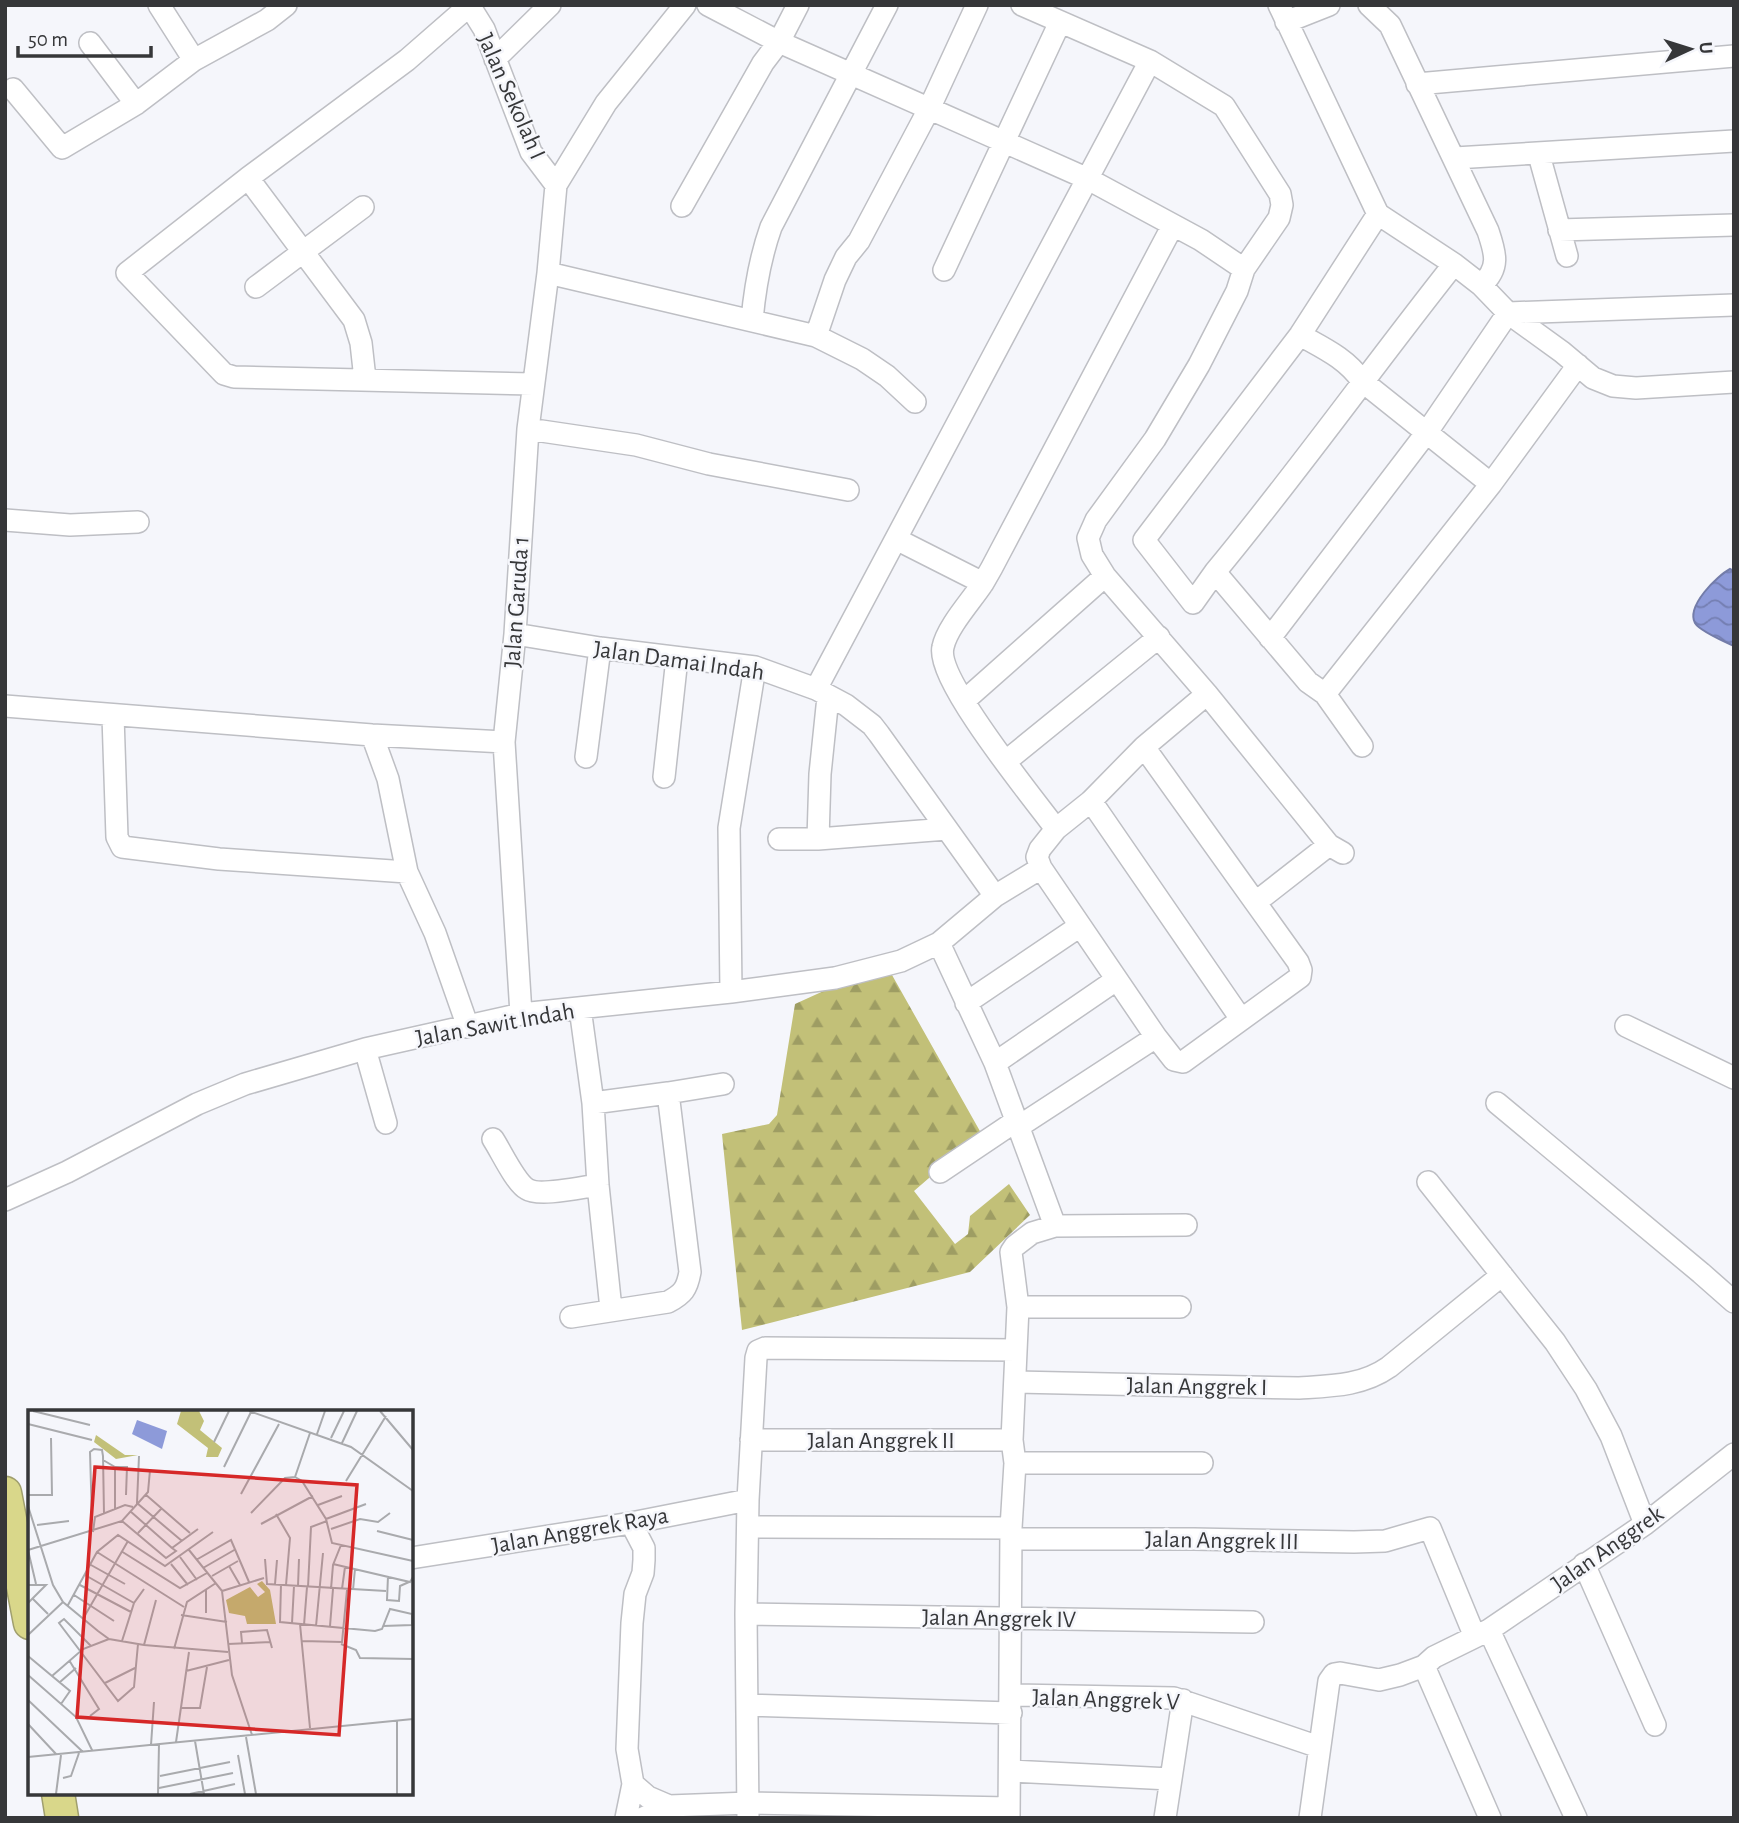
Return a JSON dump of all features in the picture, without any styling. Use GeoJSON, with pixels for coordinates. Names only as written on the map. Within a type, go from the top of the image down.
{"type":"FeatureCollection","features":[{"type":"Feature","properties":{"kind":"highway"},"geometry":{"type":"LineString","coordinates":[[5,1493],[28,1611]]}},
{"type":"Feature","properties":{"kind":"highway"},"geometry":{"type":"LineString","coordinates":[[58,1795],[62,1818]]}},
{"type":"Feature","properties":{"kind":"street"},"geometry":{"type":"LineString","coordinates":[[159,5],[194,60]]}},
{"type":"Feature","properties":{"kind":"street"},"geometry":{"type":"LineString","coordinates":[[13,89],[62,148],[136,104],[260,13],[286,5]]}},
{"type":"Feature","properties":{"kind":"street"},"geometry":{"type":"LineString","coordinates":[[470,5],[407,60],[248,178],[127,273],[224,374],[233,377],[533,384]]}},
{"type":"Feature","properties":{"kind":"street","name":"Jalan Sekolah I"},"geometry":{"type":"LineString","coordinates":[[470,5],[484,29],[531,152],[556,185]]}},
{"type":"Feature","properties":{"kind":"street"},"geometry":{"type":"LineString","coordinates":[[495,59],[550,5]]}},
{"type":"Feature","properties":{"kind":"street","name":"Jalan Garuda 1"},"geometry":{"type":"LineString","coordinates":[[521,1014],[504,742],[515,634],[528,429],[556,185],[606,103],[685,5]]}},
{"type":"Feature","properties":{"kind":"street"},"geometry":{"type":"LineString","coordinates":[[708,5],[779,42],[1088,179],[1202,240],[1244,269]]}},
{"type":"Feature","properties":{"kind":"street"},"geometry":{"type":"LineString","coordinates":[[682,205],[779,42],[797,5]]}},
{"type":"Feature","properties":{"kind":"street"},"geometry":{"type":"LineString","coordinates":[[752,320],[756,281],[771,227],[887,5]]}},
{"type":"Feature","properties":{"kind":"street"},"geometry":{"type":"LineString","coordinates":[[816,335],[846,257],[859,241],[929,109],[977,5]]}},
{"type":"Feature","properties":{"kind":"street"},"geometry":{"type":"LineString","coordinates":[[1023,5],[1150,61],[1224,106],[1280,194],[1282,205],[1279,218],[1244,269],[1237,290],[1199,365],[1155,439],[1096,520],[1088,538],[1093,555],[1105,576],[1336,849],[1256,902]]}},
{"type":"Feature","properties":{"kind":"street"},"geometry":{"type":"LineString","coordinates":[[1329,5],[1282,14],[1378,214],[1454,264],[1508,313],[1593,378],[1613,386],[1636,388],[1734,382]]}},
{"type":"Feature","properties":{"kind":"street"},"geometry":{"type":"LineString","coordinates":[[1369,5],[1390,25],[1488,231],[1496,259],[1487,280],[1480,285]]}},
{"type":"Feature","properties":{"kind":"street"},"geometry":{"type":"LineString","coordinates":[[944,270],[1060,22]]}},
{"type":"Feature","properties":{"kind":"street"},"geometry":{"type":"LineString","coordinates":[[90,43],[136,104]]}},
{"type":"Feature","properties":{"kind":"street"},"geometry":{"type":"LineString","coordinates":[[1417,84],[1734,56]]}},
{"type":"Feature","properties":{"kind":"street"},"geometry":{"type":"LineString","coordinates":[[818,839],[822,693],[896,539],[1150,61]]}},
{"type":"Feature","properties":{"kind":"street"},"geometry":{"type":"LineString","coordinates":[[1455,158],[1539,155],[1734,141]]}},
{"type":"Feature","properties":{"kind":"street"},"geometry":{"type":"LineString","coordinates":[[1539,155],[1567,256]]}},
{"type":"Feature","properties":{"kind":"street"},"geometry":{"type":"LineString","coordinates":[[248,178],[354,320],[361,343],[365,379]]}},
{"type":"Feature","properties":{"kind":"street"},"geometry":{"type":"LineString","coordinates":[[256,287],[363,207]]}},
{"type":"Feature","properties":{"kind":"street"},"geometry":{"type":"LineString","coordinates":[[1378,214],[1300,335],[1144,540],[1193,603],[1454,264]]}},
{"type":"Feature","properties":{"kind":"street"},"geometry":{"type":"LineString","coordinates":[[1056,829],[1005,762],[964,701],[943,660],[943,646],[964,608],[983,583],[1173,225]]}},
{"type":"Feature","properties":{"kind":"street"},"geometry":{"type":"LineString","coordinates":[[1559,230],[1734,225]]}},
{"type":"Feature","properties":{"kind":"street"},"geometry":{"type":"LineString","coordinates":[[548,273],[816,335],[862,359],[887,376],[915,402]]}},
{"type":"Feature","properties":{"kind":"street"},"geometry":{"type":"LineString","coordinates":[[1508,313],[1734,305]]}},
{"type":"Feature","properties":{"kind":"street"},"geometry":{"type":"LineString","coordinates":[[1270,638],[1427,432],[1508,313]]}},
{"type":"Feature","properties":{"kind":"street"},"geometry":{"type":"LineString","coordinates":[[1300,335],[1352,367],[1362,381],[1491,484]]}},
{"type":"Feature","properties":{"kind":"street"},"geometry":{"type":"LineString","coordinates":[[1325,694],[1491,484],[1578,365]]}},
{"type":"Feature","properties":{"kind":"street"},"geometry":{"type":"LineString","coordinates":[[528,429],[636,445],[709,464],[848,490]]}},
{"type":"Feature","properties":{"kind":"street"},"geometry":{"type":"LineString","coordinates":[[5,520],[57,525],[138,522]]}},
{"type":"Feature","properties":{"kind":"street"},"geometry":{"type":"LineString","coordinates":[[896,539],[983,583]]}},
{"type":"Feature","properties":{"kind":"street"},"geometry":{"type":"LineString","coordinates":[[1215,572],[1308,682],[1325,694],[1362,746]]}},
{"type":"Feature","properties":{"kind":"street"},"geometry":{"type":"LineString","coordinates":[[964,701],[1105,576]]}},
{"type":"Feature","properties":{"kind":"street","name":"Jalan Damai Indah"},"geometry":{"type":"LineString","coordinates":[[515,634],[600,648],[755,667],[846,705],[872,724],[995,896]]}},
{"type":"Feature","properties":{"kind":"street"},"geometry":{"type":"LineString","coordinates":[[1005,762],[1159,637]]}},
{"type":"Feature","properties":{"kind":"street"},"geometry":{"type":"LineString","coordinates":[[586,757],[600,648]]}},
{"type":"Feature","properties":{"kind":"street"},"geometry":{"type":"LineString","coordinates":[[664,777],[677,658]]}},
{"type":"Feature","properties":{"kind":"street"},"geometry":{"type":"LineString","coordinates":[[731,992],[730,828],[755,667]]}},
{"type":"Feature","properties":{"kind":"street"},"geometry":{"type":"LineString","coordinates":[[1144,747],[1256,902],[1301,970],[1300,977],[1183,1062],[1174,1060],[1156,1037],[1041,868],[1037,857],[1056,829],[1091,801],[1144,747],[1207,694]]}},
{"type":"Feature","properties":{"kind":"street"},"geometry":{"type":"LineString","coordinates":[[5,706],[372,735],[504,742]]}},
{"type":"Feature","properties":{"kind":"street"},"geometry":{"type":"LineString","coordinates":[[113,716],[117,837],[122,846],[219,859],[407,872]]}},
{"type":"Feature","properties":{"kind":"street"},"geometry":{"type":"LineString","coordinates":[[372,735],[388,779],[407,872],[435,933],[468,1027]]}},
{"type":"Feature","properties":{"kind":"street"},"geometry":{"type":"LineString","coordinates":[[1091,801],[1241,1019]]}},
{"type":"Feature","properties":{"kind":"street"},"geometry":{"type":"LineString","coordinates":[[779,839],[818,839],[947,829]]}},
{"type":"Feature","properties":{"kind":"street","name":"Jalan Sawit Indah"},"geometry":{"type":"LineString","coordinates":[[5,1200],[67,1172],[197,1104],[245,1084],[365,1049],[521,1014],[835,978],[901,961],[939,943],[995,896],[1041,868]]}},
{"type":"Feature","properties":{"kind":"street"},"geometry":{"type":"LineString","coordinates":[[966,1003],[1080,926]]}},
{"type":"Feature","properties":{"kind":"street"},"geometry":{"type":"LineString","coordinates":[[939,943],[995,1063],[1052,1217]]}},
{"type":"Feature","properties":{"kind":"street"},"geometry":{"type":"LineString","coordinates":[[995,1063],[1116,980]]}},
{"type":"Feature","properties":{"kind":"street"},"geometry":{"type":"LineString","coordinates":[[580,1008],[593,1103],[598,1185],[611,1309]]}},
{"type":"Feature","properties":{"kind":"street"},"geometry":{"type":"LineString","coordinates":[[1626,1026],[1734,1078]]}},
{"type":"Feature","properties":{"kind":"street"},"geometry":{"type":"LineString","coordinates":[[940,1172],[1156,1037]]}},
{"type":"Feature","properties":{"kind":"street"},"geometry":{"type":"LineString","coordinates":[[365,1049],[386,1123]]}},
{"type":"Feature","properties":{"kind":"street"},"geometry":{"type":"LineString","coordinates":[[593,1103],[723,1084]]}},
{"type":"Feature","properties":{"kind":"street"},"geometry":{"type":"LineString","coordinates":[[571,1317],[668,1302],[682,1295],[688,1285],[690,1272],[668,1093]]}},
{"type":"Feature","properties":{"kind":"street"},"geometry":{"type":"LineString","coordinates":[[1497,1103],[1734,1302]]}},
{"type":"Feature","properties":{"kind":"street"},"geometry":{"type":"LineString","coordinates":[[493,1139],[528,1191],[542,1192],[598,1185]]}},
{"type":"Feature","properties":{"kind":"street"},"geometry":{"type":"LineString","coordinates":[[1428,1182],[1555,1342],[1586,1389],[1611,1436],[1645,1524]]}},
{"type":"Feature","properties":{"kind":"street"},"geometry":{"type":"LineString","coordinates":[[633,1783],[648,1797],[669,1806],[748,1811],[1009,1813],[1011,1534],[1015,1463],[1012,1440],[1018,1307],[1013,1248],[1052,1217],[1186,1225]]}},
{"type":"Feature","properties":{"kind":"street","name":"Jalan Anggrek I"},"geometry":{"type":"LineString","coordinates":[[1016,1382],[1299,1388],[1345,1386],[1376,1377],[1434,1333],[1502,1275]]}},
{"type":"Feature","properties":{"kind":"street"},"geometry":{"type":"LineString","coordinates":[[1018,1307],[1180,1307]]}},
{"type":"Feature","properties":{"kind":"street"},"geometry":{"type":"LineString","coordinates":[[748,1811],[748,1500],[758,1351],[1016,1350]]}},
{"type":"Feature","properties":{"kind":"street","name":"Jalan Anggrek II"},"geometry":{"type":"LineString","coordinates":[[751,1440],[1012,1440]]}},
{"type":"Feature","properties":{"kind":"street","name":"Jalan Anggrek"},"geometry":{"type":"LineString","coordinates":[[1319,1747],[1329,1681],[1334,1675],[1340,1673],[1379,1680],[1424,1665],[1434,1657],[1482,1634],[1645,1524],[1734,1454]]}},
{"type":"Feature","properties":{"kind":"street"},"geometry":{"type":"LineString","coordinates":[[1015,1463],[1202,1463]]}},
{"type":"Feature","properties":{"kind":"street","name":"Jalan Anggrek Raya"},"geometry":{"type":"LineString","coordinates":[[413,1558],[631,1523],[748,1500]]}},
{"type":"Feature","properties":{"kind":"street"},"geometry":{"type":"LineString","coordinates":[[626,1818],[633,1783],[627,1749],[629,1660],[635,1594],[643,1573],[644,1560],[644,1548],[631,1523]]}},
{"type":"Feature","properties":{"kind":"street","name":"Jalan Anggrek III"},"geometry":{"type":"LineString","coordinates":[[749,1527],[1354,1542],[1385,1541],[1430,1528],[1482,1634]]}},
{"type":"Feature","properties":{"kind":"street"},"geometry":{"type":"LineString","coordinates":[[1584,1564],[1655,1726]]}},
{"type":"Feature","properties":{"kind":"street","name":"Jalan Anggrek IV"},"geometry":{"type":"LineString","coordinates":[[746,1614],[1253,1622]]}},
{"type":"Feature","properties":{"kind":"street"},"geometry":{"type":"LineString","coordinates":[[1482,1634],[1576,1818]]}},
{"type":"Feature","properties":{"kind":"street"},"geometry":{"type":"LineString","coordinates":[[1424,1665],[1490,1818]]}},
{"type":"Feature","properties":{"kind":"street","name":"Jalan Anggrek V"},"geometry":{"type":"LineString","coordinates":[[748,1705],[1011,1704],[1174,1698],[1319,1747]]}},
{"type":"Feature","properties":{"kind":"street"},"geometry":{"type":"LineString","coordinates":[[1165,1818],[1183,1700]]}},
{"type":"Feature","properties":{"kind":"street"},"geometry":{"type":"LineString","coordinates":[[1310,1818],[1319,1747]]}},
{"type":"Feature","properties":{"kind":"street"},"geometry":{"type":"LineString","coordinates":[[1011,1771],[1170,1779]]}},
{"type":"Feature","properties":{"kind":"street"},"geometry":{"type":"LineString","coordinates":[[643,1818],[669,1806]]}},
{"type":"Feature","properties":{"kind":"green space"},"geometry":{"type":"Polygon","coordinates":[[[884,971],[892,975],[981,1133],[914,1191],[955,1244],[968,1234],[970,1216],[1009,1184],[1030,1215],[970,1272],[742,1330],[722,1134],[769,1124],[777,1115],[795,1004],[828,989],[884,971]]]}},
{"type":"Feature","properties":{"kind":"water"},"geometry":{"type":"Polygon","coordinates":[[[1730,569],[1734,571],[1734,646],[1702,629],[1695,623],[1693,616],[1704,592],[1730,569]]]}}]}
